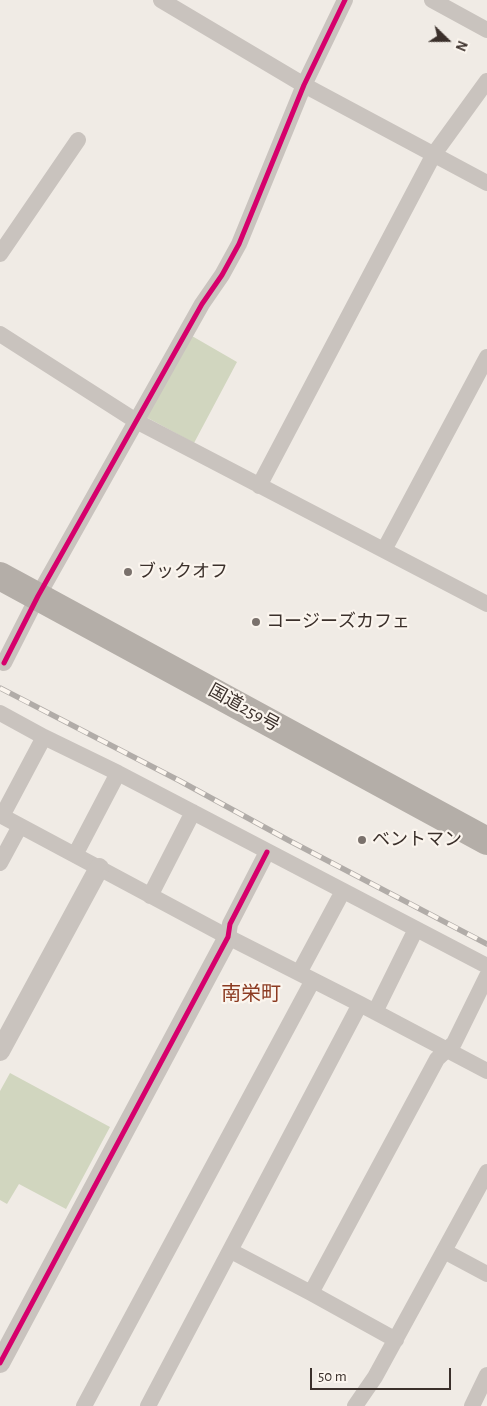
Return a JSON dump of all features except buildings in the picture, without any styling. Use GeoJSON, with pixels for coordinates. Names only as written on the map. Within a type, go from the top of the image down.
{"type":"FeatureCollection","features":[{"type":"Feature","properties":{"kind":"highway","name":"国道259号"},"geometry":{"type":"LineString","coordinates":[[0,576],[487,841]]}},
{"type":"Feature","properties":{"kind":"street"},"geometry":{"type":"LineString","coordinates":[[161,0],[304,85],[487,183]]}},
{"type":"Feature","properties":{"kind":"street"},"geometry":{"type":"LineString","coordinates":[[4,663],[38,596],[136,421],[202,304],[222,275],[239,244],[304,85],[345,0]]}},
{"type":"Feature","properties":{"kind":"street"},"geometry":{"type":"LineString","coordinates":[[432,0],[487,30]]}},
{"type":"Feature","properties":{"kind":"street"},"geometry":{"type":"LineString","coordinates":[[260,486],[434,154],[487,82]]}},
{"type":"Feature","properties":{"kind":"street"},"geometry":{"type":"LineString","coordinates":[[0,254],[78,140]]}},
{"type":"Feature","properties":{"kind":"street"},"geometry":{"type":"LineString","coordinates":[[0,334],[136,421],[487,604]]}},
{"type":"Feature","properties":{"kind":"street"},"geometry":{"type":"LineString","coordinates":[[384,550],[487,357]]}},
{"type":"Feature","properties":{"kind":"street"},"geometry":{"type":"LineString","coordinates":[[0,714],[118,773],[487,966]]}},
{"type":"Feature","properties":{"kind":"street"},"geometry":{"type":"LineString","coordinates":[[44,737],[1,816],[228,937],[487,1071]]}},
{"type":"Feature","properties":{"kind":"street"},"geometry":{"type":"LineString","coordinates":[[75,855],[118,773]]}},
{"type":"Feature","properties":{"kind":"street"},"geometry":{"type":"LineString","coordinates":[[150,896],[193,812]]}},
{"type":"Feature","properties":{"kind":"street"},"geometry":{"type":"LineString","coordinates":[[0,863],[20,826]]}},
{"type":"Feature","properties":{"kind":"street"},"geometry":{"type":"LineString","coordinates":[[0,1363],[228,937],[230,924],[268,852]]}},
{"type":"Feature","properties":{"kind":"street"},"geometry":{"type":"LineString","coordinates":[[0,1051],[99,868]]}},
{"type":"Feature","properties":{"kind":"street"},"geometry":{"type":"LineString","coordinates":[[84,1406],[306,977],[342,891]]}},
{"type":"Feature","properties":{"kind":"street"},"geometry":{"type":"LineString","coordinates":[[148,1406],[231,1251],[367,1008],[416,929]]}},
{"type":"Feature","properties":{"kind":"street"},"geometry":{"type":"LineString","coordinates":[[311,1293],[436,1059],[454,1043],[487,976]]}},
{"type":"Feature","properties":{"kind":"street"},"geometry":{"type":"LineString","coordinates":[[359,1405],[376,1378],[487,1172]]}},
{"type":"Feature","properties":{"kind":"street"},"geometry":{"type":"LineString","coordinates":[[231,1251],[396,1340]]}},
{"type":"Feature","properties":{"kind":"street"},"geometry":{"type":"LineString","coordinates":[[444,1251],[487,1274]]}},
{"type":"Feature","properties":{"kind":"street"},"geometry":{"type":"LineString","coordinates":[[472,1406],[487,1375]]}},
{"type":"Feature","properties":{"kind":"green space"},"geometry":{"type":"Polygon","coordinates":[[[192,336],[237,362],[194,443],[146,417],[192,336]]]}},
{"type":"Feature","properties":{"kind":"green space"},"geometry":{"type":"Polygon","coordinates":[[[10,1073],[110,1127],[66,1209],[19,1184],[7,1204],[0,1200],[0,1091],[10,1073]]]}},
{"type":"Feature","properties":{"kind":"railway"},"geometry":{"type":"LineString","coordinates":[[0,688],[487,944]]}},
{"type":"Feature","properties":{"kind":"cycle path"},"geometry":{"type":"LineString","coordinates":[[4,663],[38,596],[202,304],[222,275],[239,244],[304,85],[345,0]]}},
{"type":"Feature","properties":{"kind":"cycle path"},"geometry":{"type":"LineString","coordinates":[[0,1363],[228,937],[230,924],[267,852]]}},
{"type":"Feature","properties":{"kind":"place","name":"ブックオフ"},"geometry":{"type":"Point","coordinates":[128,572]}},
{"type":"Feature","properties":{"kind":"place","name":"コージーズカフェ"},"geometry":{"type":"Point","coordinates":[256,622]}},
{"type":"Feature","properties":{"kind":"place","name":"ベントマン"},"geometry":{"type":"Point","coordinates":[362,840]}},
{"type":"Feature","properties":{"kind":"district","name":"南栄町"},"geometry":{"type":"Point","coordinates":[251,994]}}]}
